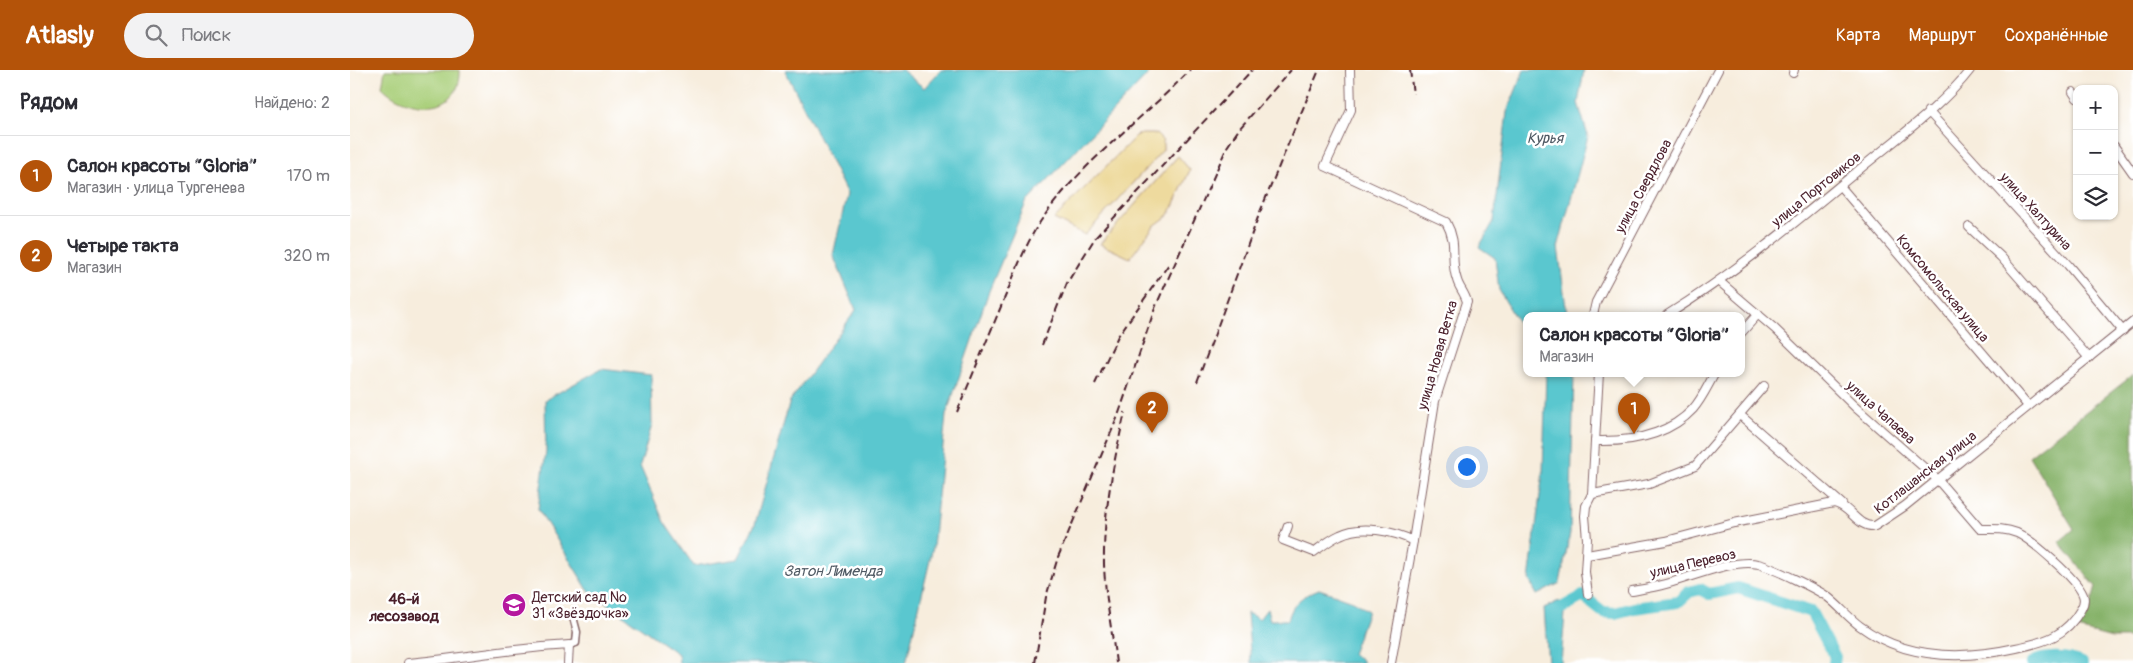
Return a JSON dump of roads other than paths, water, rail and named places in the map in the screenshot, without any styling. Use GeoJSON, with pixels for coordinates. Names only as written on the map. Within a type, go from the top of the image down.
{"type":"FeatureCollection","features":[{"type":"Feature","properties":{"kind":"street","name":"улица Новая Ветка"},"geometry":{"type":"LineString","coordinates":[[1350,70],[1351,110],[1325,166],[1446,222],[1453,234],[1457,282],[1464,291],[1467,302],[1435,401],[1391,663]]}},
{"type":"Feature","properties":{"kind":"street","name":"улица Свердлова"},"geometry":{"type":"LineString","coordinates":[[1594,312],[1596,302],[1718,70]]}},
{"type":"Feature","properties":{"kind":"street","name":"улица Портовиков"},"geometry":{"type":"LineString","coordinates":[[1672,312],[1720,282],[1840,186],[1928,111],[1970,70]]}},
{"type":"Feature","properties":{"kind":"street","name":"улица Халтурина"},"geometry":{"type":"LineString","coordinates":[[1928,111],[2068,265],[2123,331]]}},
{"type":"Feature","properties":{"kind":"street"},"geometry":{"type":"LineString","coordinates":[[2118,152],[2133,173]]}},
{"type":"Feature","properties":{"kind":"street","name":"Комсомольская улица"},"geometry":{"type":"LineString","coordinates":[[1840,186],[2028,406]]}},
{"type":"Feature","properties":{"kind":"street"},"geometry":{"type":"LineString","coordinates":[[1969,227],[2001,257],[2089,358]]}},
{"type":"Feature","properties":{"kind":"street","name":"улица Чапаева"},"geometry":{"type":"LineString","coordinates":[[1720,282],[1758,314],[1856,407],[1937,479],[1980,529],[2004,529],[2018,534],[2053,560],[2083,594],[2084,603],[2080,611]]}},
{"type":"Feature","properties":{"kind":"street"},"geometry":{"type":"LineString","coordinates":[[1745,329],[1758,314]]}},
{"type":"Feature","properties":{"kind":"street","name":"Котлашанская улица"},"geometry":{"type":"LineString","coordinates":[[1740,415],[1842,504],[1863,525],[1875,526],[1905,506],[2133,322]]}},
{"type":"Feature","properties":{"kind":"street"},"geometry":{"type":"LineString","coordinates":[[1588,594],[1585,572],[1587,555],[1585,516],[1586,506],[1592,494],[1598,377]]}},
{"type":"Feature","properties":{"kind":"street"},"geometry":{"type":"LineString","coordinates":[[1595,441],[1618,442],[1671,427],[1693,409],[1713,377]]}},
{"type":"Feature","properties":{"kind":"street"},"geometry":{"type":"LineString","coordinates":[[1592,494],[1649,484],[1696,466],[1764,386]]}},
{"type":"Feature","properties":{"kind":"street"},"geometry":{"type":"LineString","coordinates":[[1587,555],[1666,541],[1815,506],[1834,503],[1842,504]]}},
{"type":"Feature","properties":{"kind":"street"},"geometry":{"type":"LineString","coordinates":[[1288,526],[1283,540],[1314,552],[1342,534],[1365,530],[1387,532],[1413,541]]}},
{"type":"Feature","properties":{"kind":"street","name":"улица Перевоз"},"geometry":{"type":"LineString","coordinates":[[1632,591],[1665,584],[1709,570],[1757,563],[1794,579],[1827,597],[1860,626],[1877,637],[1920,654],[1945,656],[2000,652],[2033,645],[2063,632],[2072,624],[2080,611]]}},
{"type":"Feature","properties":{"kind":"street"},"geometry":{"type":"LineString","coordinates":[[408,663],[537,647],[569,645],[576,643],[577,632],[573,617]]}},
{"type":"Feature","properties":{"kind":"street"},"geometry":{"type":"LineString","coordinates":[[568,663],[569,645]]}},
{"type":"Feature","properties":{"kind":"street"},"geometry":{"type":"LineString","coordinates":[[488,654],[488,663]]}},
{"type":"Feature","properties":{"kind":"water","name":"Затон Лименда"},"geometry":{"type":"Polygon","coordinates":[[[785,70],[902,70],[924,88],[941,70],[1152,70],[1026,203],[989,291],[946,415],[933,547],[906,663],[679,663],[678,654],[588,590],[538,509],[546,451],[545,400],[601,369],[651,375],[652,425],[640,466],[664,522],[694,566],[738,559],[755,524],[790,401],[856,310],[833,255],[847,194],[785,70]]]}},
{"type":"Feature","properties":{"kind":"water","name":"Курья"},"geometry":{"type":"Polygon","coordinates":[[[1524,70],[1584,70],[1578,103],[1588,136],[1558,247],[1567,312],[1523,312],[1523,331],[1499,290],[1495,258],[1479,247],[1494,221],[1507,112],[1524,70]]]}},
{"type":"Feature","properties":{"kind":"water"},"geometry":{"type":"Polygon","coordinates":[[[1546,377],[1574,377],[1570,533],[1560,583],[1537,595],[1529,580],[1543,472],[1546,377]]]}},
{"type":"Feature","properties":{"kind":"water"},"geometry":{"type":"Polygon","coordinates":[[[1319,589],[1353,601],[1368,611],[1352,654],[1361,659],[1363,663],[1251,663],[1247,613],[1259,619],[1267,609],[1270,620],[1288,620],[1299,600],[1319,589]]]}},
{"type":"Feature","properties":{"kind":"water"},"geometry":{"type":"Polygon","coordinates":[[[1559,601],[1565,613],[1561,663],[1548,663],[1544,608],[1559,601]]]}},
{"type":"Feature","properties":{"kind":"waterway"},"geometry":{"type":"LineString","coordinates":[[1557,622],[1558,610],[1583,596],[1603,612],[1615,613],[1634,608],[1678,602],[1689,592],[1700,589],[1709,594],[1738,588],[1811,612],[1835,657],[1834,663]]}},
{"type":"Feature","properties":{"kind":"waterway"},"geometry":{"type":"LineString","coordinates":[[2032,663],[2037,660],[2057,658],[2071,659],[2082,663]]}},
{"type":"Feature","properties":{"kind":"railway"},"geometry":{"type":"LineString","coordinates":[[957,412],[1023,254],[1045,215],[1096,157],[1190,70]]}},
{"type":"Feature","properties":{"kind":"railway"},"geometry":{"type":"LineString","coordinates":[[1042,345],[1067,283],[1095,238],[1252,70]]}},
{"type":"Feature","properties":{"kind":"railway"},"geometry":{"type":"LineString","coordinates":[[1035,663],[1046,597],[1058,557],[1118,416],[1155,308],[1227,147],[1239,129],[1291,70]]}},
{"type":"Feature","properties":{"kind":"railway"},"geometry":{"type":"LineString","coordinates":[[1197,382],[1260,212],[1319,70]]}},
{"type":"Feature","properties":{"kind":"railway"},"geometry":{"type":"LineString","coordinates":[[1410,70],[1413,94]]}},
{"type":"Feature","properties":{"kind":"railway"},"geometry":{"type":"LineString","coordinates":[[1095,384],[1118,336],[1169,264]]}},
{"type":"Feature","properties":{"kind":"railway"},"geometry":{"type":"LineString","coordinates":[[1116,663],[1106,589],[1104,545],[1110,487],[1125,412]]}},
{"type":"Feature","properties":{"kind":"place","name":"Четыре такта"},"geometry":{"type":"Point","coordinates":[1152,433]}},
{"type":"Feature","properties":{"kind":"place","name":"Салон красоты “Gloria”"},"geometry":{"type":"Point","coordinates":[1634,434]}},
{"type":"Feature","properties":{"kind":"place","name":"Детский сад № 31 «Звёздочка»"},"geometry":{"type":"Point","coordinates":[514,605]}},
{"type":"Feature","properties":{"kind":"district","name":"46-й лесозавод"},"geometry":{"type":"Point","coordinates":[404,608]}}]}
